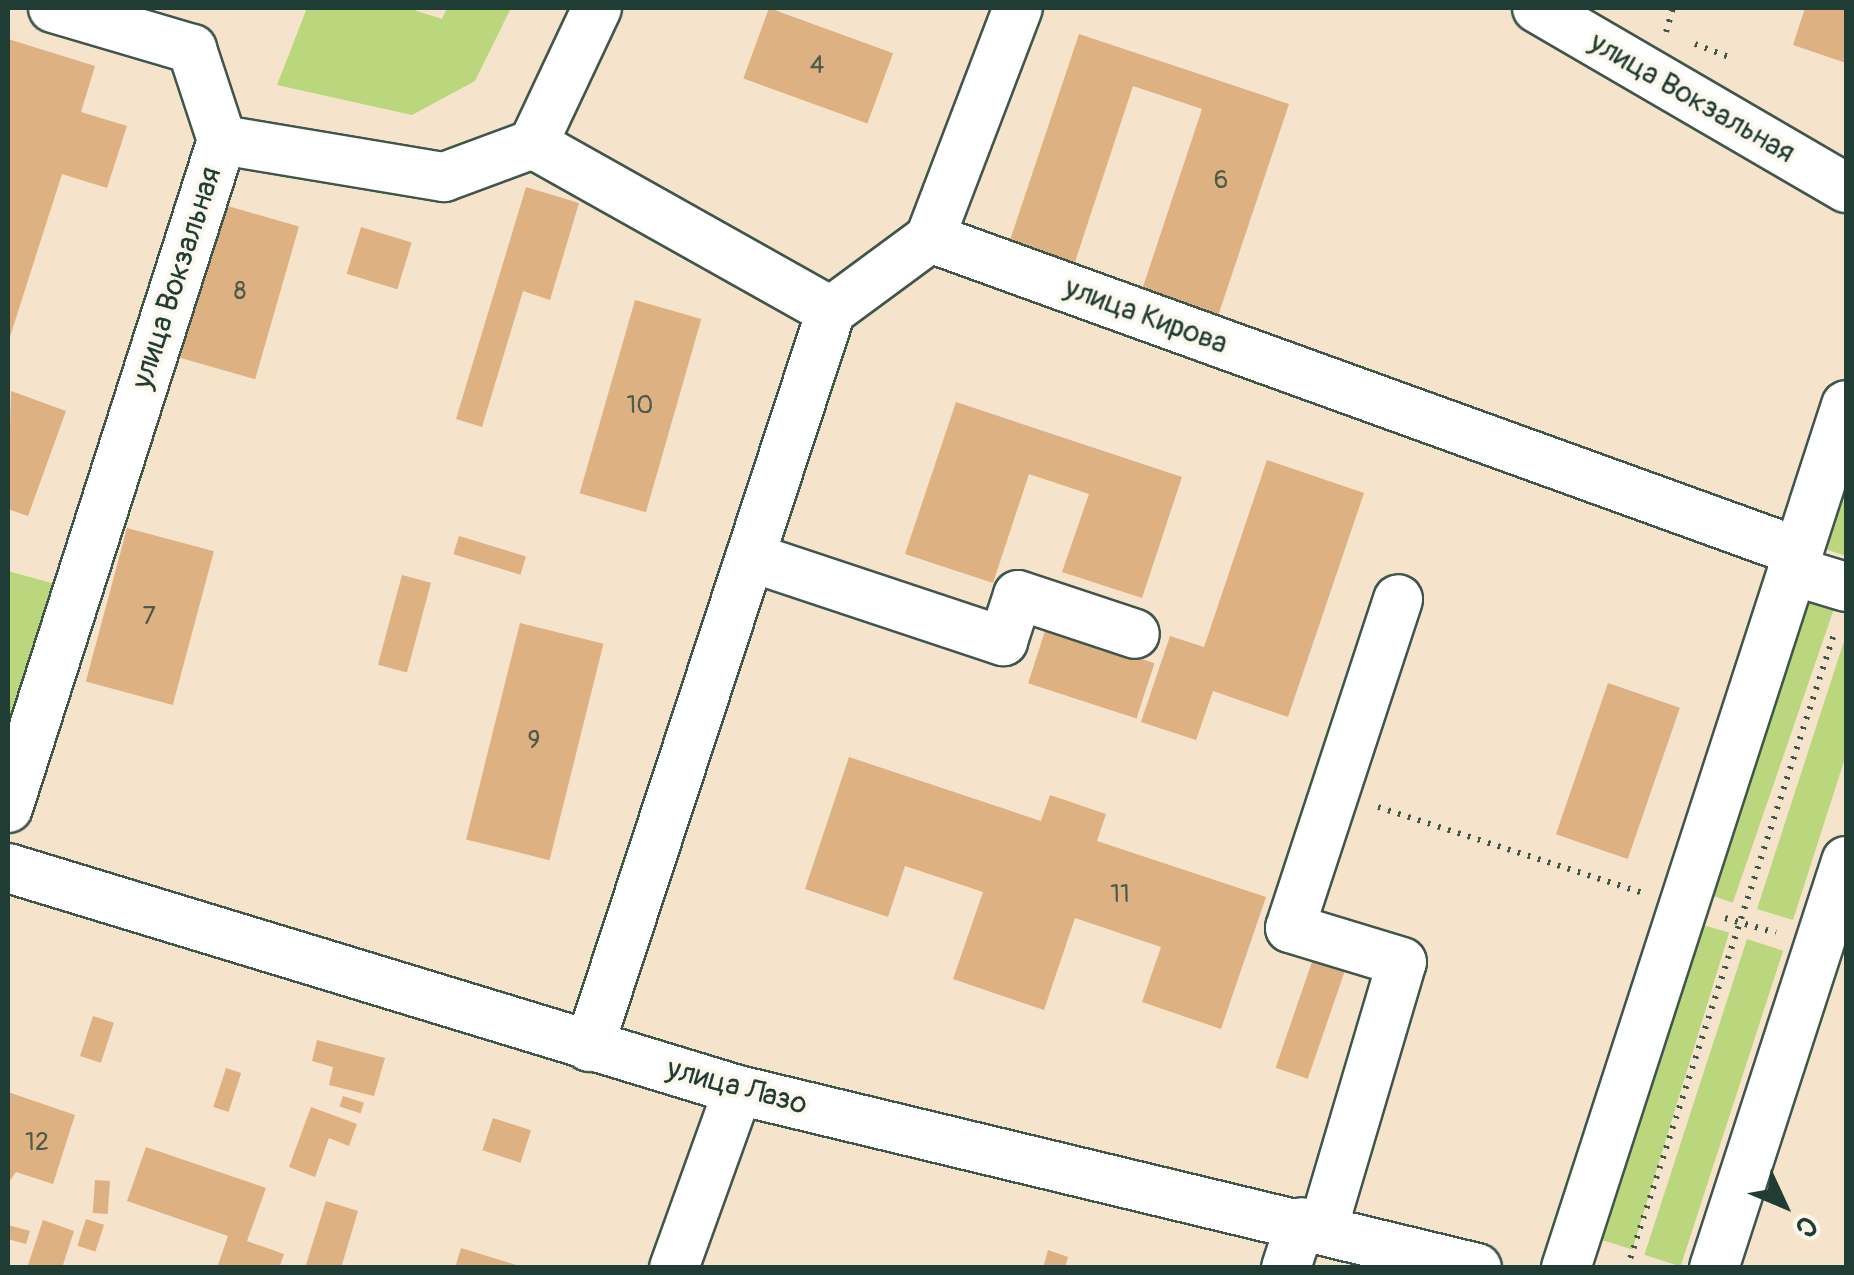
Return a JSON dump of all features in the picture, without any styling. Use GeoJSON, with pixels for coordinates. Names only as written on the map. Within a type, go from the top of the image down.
{"type":"FeatureCollection","features":[{"type":"Feature","properties":{"kind":"street"},"geometry":{"type":"LineString","coordinates":[[52,8],[192,49],[222,140]]}},
{"type":"Feature","properties":{"kind":"street"},"geometry":{"type":"LineString","coordinates":[[597,8],[534,144],[832,311]]}},
{"type":"Feature","properties":{"kind":"street"},"geometry":{"type":"LineString","coordinates":[[589,1046],[832,311],[930,238],[1018,8]]}},
{"type":"Feature","properties":{"kind":"street","name":"улица Вокзальная"},"geometry":{"type":"LineString","coordinates":[[1538,8],[1846,188]]}},
{"type":"Feature","properties":{"kind":"street","name":"улица Вокзальная"},"geometry":{"type":"LineString","coordinates":[[8,808],[222,140],[444,177],[534,144]]}},
{"type":"Feature","properties":{"kind":"street","name":"улица Кирова"},"geometry":{"type":"LineString","coordinates":[[930,238],[1796,561],[1844,601]]}},
{"type":"Feature","properties":{"kind":"street"},"geometry":{"type":"LineString","coordinates":[[1566,1268],[1846,405]]}},
{"type":"Feature","properties":{"kind":"street"},"geometry":{"type":"LineString","coordinates":[[750,557],[1003,642],[1018,594],[1136,634]]}},
{"type":"Feature","properties":{"kind":"street"},"geometry":{"type":"LineString","coordinates":[[1286,1268],[1312,1225],[1402,962],[1290,928],[1398,598]]}},
{"type":"Feature","properties":{"kind":"street"},"geometry":{"type":"LineString","coordinates":[[1714,1268],[1846,861]]}},
{"type":"Feature","properties":{"kind":"street","name":"улица Лазо"},"geometry":{"type":"LineString","coordinates":[[8,868],[738,1090],[1312,1225],[1476,1268]]}},
{"type":"Feature","properties":{"kind":"street"},"geometry":{"type":"LineString","coordinates":[[674,1268],[738,1090]]}},
{"type":"Feature","properties":{"kind":"path"},"geometry":{"type":"LineString","coordinates":[[1666,33],[1673,8]]}},
{"type":"Feature","properties":{"kind":"path"},"geometry":{"type":"LineString","coordinates":[[1627,1268],[1844,601]]}},
{"type":"Feature","properties":{"kind":"path"},"geometry":{"type":"LineString","coordinates":[[1334,793],[1681,906],[1819,945]]}},
{"type":"Feature","properties":{"kind":"green space"},"geometry":{"type":"Polygon","coordinates":[[[307,8],[408,8],[442,19],[447,8],[511,8],[475,81],[412,115],[277,85],[307,8]]]}},
{"type":"Feature","properties":{"kind":"green space"},"geometry":{"type":"Polygon","coordinates":[[[1846,482],[1846,556],[1825,549],[1846,482]]]}},
{"type":"Feature","properties":{"kind":"green space"},"geometry":{"type":"Polygon","coordinates":[[[8,571],[55,584],[8,723],[8,571]]]}},
{"type":"Feature","properties":{"kind":"green space"},"geometry":{"type":"Polygon","coordinates":[[[1795,590],[1836,604],[1733,903],[1692,889],[1795,590]]]}},
{"type":"Feature","properties":{"kind":"green space"},"geometry":{"type":"Polygon","coordinates":[[[1846,635],[1846,755],[1793,920],[1757,909],[1846,635]]]}},
{"type":"Feature","properties":{"kind":"green space"},"geometry":{"type":"Polygon","coordinates":[[[1687,920],[1729,933],[1632,1249],[1590,1237],[1687,920]]]}},
{"type":"Feature","properties":{"kind":"green space"},"geometry":{"type":"Polygon","coordinates":[[[1747,939],[1783,951],[1681,1266],[1644,1255],[1747,939]]]}},
{"type":"Feature","properties":{"kind":"building"},"geometry":{"type":"Polygon","coordinates":[[[769,8],[893,53],[867,124],[743,78],[769,8]]]}},
{"type":"Feature","properties":{"kind":"building"},"geometry":{"type":"Polygon","coordinates":[[[1805,8],[1846,8],[1846,63],[1793,45],[1805,8]]]}},
{"type":"Feature","properties":{"kind":"building"},"geometry":{"type":"Polygon","coordinates":[[[1079,34],[1289,104],[1216,322],[1140,296],[1202,109],[1133,86],[1071,274],[1006,252],[1079,34]]]}},
{"type":"Feature","properties":{"kind":"building"},"geometry":{"type":"Polygon","coordinates":[[[8,39],[95,66],[81,112],[127,126],[107,188],[62,174],[8,343],[8,39]]]}},
{"type":"Feature","properties":{"kind":"building"},"geometry":{"type":"Polygon","coordinates":[[[526,187],[579,203],[550,300],[523,291],[482,427],[456,419],[526,187]]]}},
{"type":"Feature","properties":{"kind":"building"},"geometry":{"type":"Polygon","coordinates":[[[224,205],[299,226],[255,379],[180,358],[224,205]]]}},
{"type":"Feature","properties":{"kind":"building"},"geometry":{"type":"Polygon","coordinates":[[[361,227],[412,242],[397,289],[347,274],[361,227]]]}},
{"type":"Feature","properties":{"kind":"building"},"geometry":{"type":"Polygon","coordinates":[[[635,300],[701,319],[646,512],[580,493],[635,300]]]}},
{"type":"Feature","properties":{"kind":"building"},"geometry":{"type":"Polygon","coordinates":[[[11,391],[66,411],[28,516],[8,509],[11,391]]]}},
{"type":"Feature","properties":{"kind":"building"},"geometry":{"type":"Polygon","coordinates":[[[956,402],[1182,477],[1142,598],[1062,572],[1089,494],[1029,474],[993,583],[905,554],[956,402]]]}},
{"type":"Feature","properties":{"kind":"building"},"geometry":{"type":"Polygon","coordinates":[[[1267,460],[1364,493],[1288,717],[1213,691],[1196,740],[1141,722],[1170,636],[1204,647],[1267,460]]]}},
{"type":"Feature","properties":{"kind":"building"},"geometry":{"type":"Polygon","coordinates":[[[127,528],[214,551],[173,705],[86,682],[127,528]]]}},
{"type":"Feature","properties":{"kind":"building"},"geometry":{"type":"Polygon","coordinates":[[[459,536],[526,556],[520,575],[453,554],[459,536]]]}},
{"type":"Feature","properties":{"kind":"building"},"geometry":{"type":"Polygon","coordinates":[[[402,575],[431,583],[407,673],[378,665],[402,575]]]}},
{"type":"Feature","properties":{"kind":"building"},"geometry":{"type":"Polygon","coordinates":[[[520,623],[603,644],[549,860],[466,839],[520,623]]]}},
{"type":"Feature","properties":{"kind":"building"},"geometry":{"type":"Polygon","coordinates":[[[1046,628],[1154,663],[1136,718],[1028,683],[1046,628]]]}},
{"type":"Feature","properties":{"kind":"building"},"geometry":{"type":"Polygon","coordinates":[[[1608,683],[1680,708],[1628,859],[1556,834],[1608,683]]]}},
{"type":"Feature","properties":{"kind":"building"},"geometry":{"type":"Polygon","coordinates":[[[849,757],[1041,821],[1050,795],[1106,814],[1097,841],[1266,897],[1221,1029],[1142,1002],[1161,947],[1075,918],[1044,1010],[953,979],[983,892],[905,866],[888,917],[805,889],[849,757]]]}},
{"type":"Feature","properties":{"kind":"building"},"geometry":{"type":"Polygon","coordinates":[[[1313,959],[1345,970],[1308,1079],[1276,1068],[1313,959]]]}},
{"type":"Feature","properties":{"kind":"building"},"geometry":{"type":"Polygon","coordinates":[[[93,1016],[114,1023],[101,1063],[80,1056],[93,1016]]]}},
{"type":"Feature","properties":{"kind":"building"},"geometry":{"type":"Polygon","coordinates":[[[317,1040],[385,1058],[374,1096],[329,1085],[333,1067],[312,1061],[317,1040]]]}},
{"type":"Feature","properties":{"kind":"building"},"geometry":{"type":"Polygon","coordinates":[[[226,1068],[241,1073],[229,1112],[213,1107],[226,1068]]]}},
{"type":"Feature","properties":{"kind":"building"},"geometry":{"type":"Polygon","coordinates":[[[8,1092],[75,1115],[53,1184],[16,1172],[8,1183],[8,1092]]]}},
{"type":"Feature","properties":{"kind":"building"},"geometry":{"type":"Polygon","coordinates":[[[343,1096],[364,1103],[361,1113],[340,1106],[343,1096]]]}},
{"type":"Feature","properties":{"kind":"building"},"geometry":{"type":"Polygon","coordinates":[[[311,1107],[357,1124],[349,1146],[329,1138],[315,1177],[289,1167],[311,1107]]]}},
{"type":"Feature","properties":{"kind":"building"},"geometry":{"type":"Polygon","coordinates":[[[493,1118],[531,1130],[521,1163],[482,1150],[493,1118]]]}},
{"type":"Feature","properties":{"kind":"building"},"geometry":{"type":"Polygon","coordinates":[[[146,1147],[266,1188],[247,1241],[284,1254],[279,1268],[217,1268],[228,1236],[127,1201],[146,1147]]]}},
{"type":"Feature","properties":{"kind":"building"},"geometry":{"type":"Polygon","coordinates":[[[95,1180],[110,1181],[108,1214],[93,1213],[95,1180]]]}},
{"type":"Feature","properties":{"kind":"building"},"geometry":{"type":"Polygon","coordinates":[[[326,1201],[358,1211],[341,1268],[305,1268],[326,1201]]]}},
{"type":"Feature","properties":{"kind":"building"},"geometry":{"type":"Polygon","coordinates":[[[86,1219],[104,1225],[95,1252],[77,1246],[86,1219]]]}},
{"type":"Feature","properties":{"kind":"building"},"geometry":{"type":"Polygon","coordinates":[[[43,1220],[74,1231],[62,1268],[28,1265],[43,1220]]]}},
{"type":"Feature","properties":{"kind":"building"},"geometry":{"type":"Polygon","coordinates":[[[8,1225],[30,1231],[26,1244],[8,1239],[8,1225]]]}},
{"type":"Feature","properties":{"kind":"building"},"geometry":{"type":"Polygon","coordinates":[[[461,1248],[523,1267],[523,1268],[455,1268],[461,1248]]]}},
{"type":"Feature","properties":{"kind":"building"},"geometry":{"type":"Polygon","coordinates":[[[1048,1250],[1068,1257],[1065,1268],[1043,1268],[1048,1250]]]}}]}
